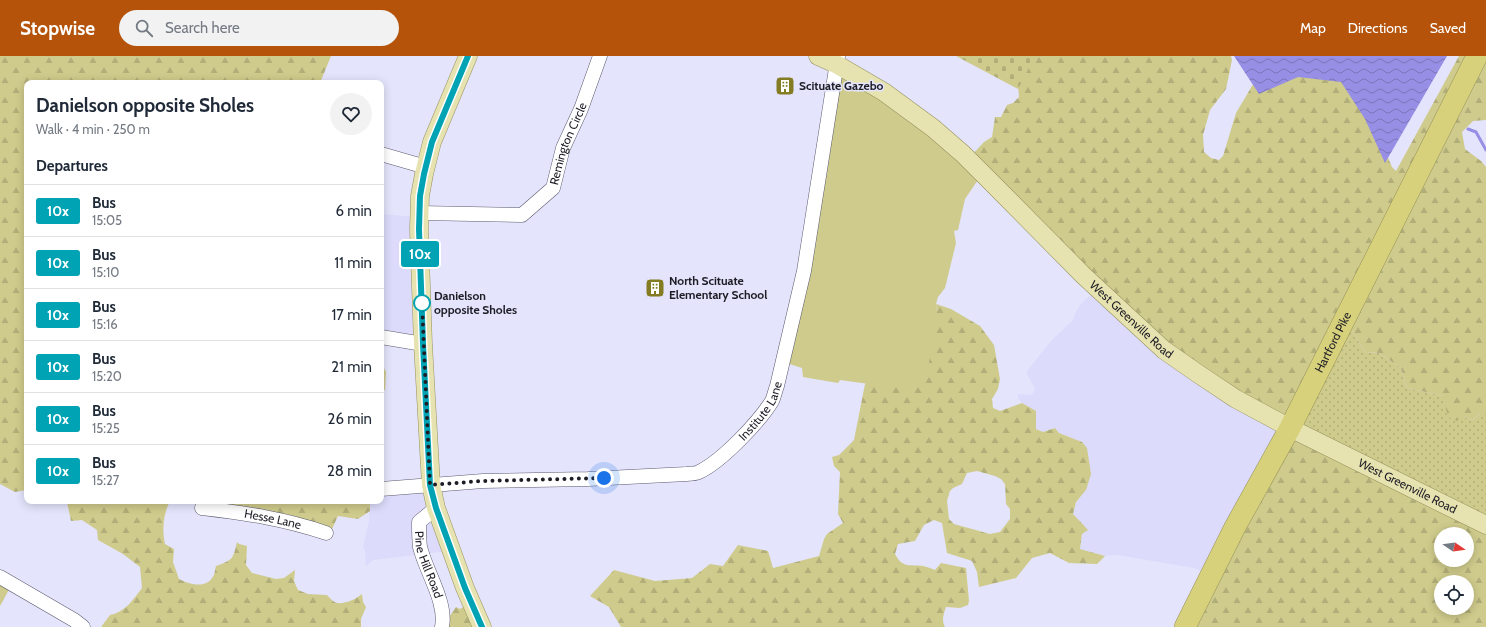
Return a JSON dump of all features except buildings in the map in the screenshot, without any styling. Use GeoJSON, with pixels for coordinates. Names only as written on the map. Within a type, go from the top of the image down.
{"type":"FeatureCollection","features":[{"type":"Feature","properties":{"kind":"highway","name":"Hartford Pike"},"geometry":{"type":"LineString","coordinates":[[1184,627],[1235,527],[1290,428],[1477,56]]}},
{"type":"Feature","properties":{"kind":"main road"},"geometry":{"type":"LineString","coordinates":[[468,56],[432,142],[420,196],[423,344],[430,485],[436,508],[465,588],[482,627]]}},
{"type":"Feature","properties":{"kind":"main road","name":"West Greenville Road"},"geometry":{"type":"LineString","coordinates":[[818,56],[837,60],[934,128],[994,184],[1084,276],[1164,350],[1236,399],[1290,428],[1486,525]]}},
{"type":"Feature","properties":{"kind":"street","name":"Remington Circle"},"geometry":{"type":"LineString","coordinates":[[420,213],[522,215],[553,188],[563,148],[581,109],[600,56]]}},
{"type":"Feature","properties":{"kind":"street","name":"Institute Lane"},"geometry":{"type":"LineString","coordinates":[[430,485],[482,481],[588,479],[698,473],[724,455],[738,442],[760,417],[773,399],[777,386],[804,271],[837,60]]}},
{"type":"Feature","properties":{"kind":"street"},"geometry":{"type":"LineString","coordinates":[[384,155],[426,167]]}},
{"type":"Feature","properties":{"kind":"street"},"geometry":{"type":"LineString","coordinates":[[384,338],[423,344]]}},
{"type":"Feature","properties":{"kind":"street"},"geometry":{"type":"LineString","coordinates":[[384,489],[430,485]]}},
{"type":"Feature","properties":{"kind":"street","name":"Hesse Lane"},"geometry":{"type":"LineString","coordinates":[[203,504],[202,508],[267,516],[301,524],[326,533]]}},
{"type":"Feature","properties":{"kind":"street","name":"Pine Hill Road"},"geometry":{"type":"LineString","coordinates":[[436,508],[419,522],[420,547],[440,602],[443,622],[442,627]]}},
{"type":"Feature","properties":{"kind":"street"},"geometry":{"type":"LineString","coordinates":[[0,577],[74,620],[83,627]]}},
{"type":"Feature","properties":{"kind":"shaded area"},"geometry":{"type":"Polygon","coordinates":[[[384,214],[417,217],[421,343],[384,338],[384,214]]]}},
{"type":"Feature","properties":{"kind":"shaded area"},"geometry":{"type":"Polygon","coordinates":[[[1096,290],[1287,424],[1208,574],[1194,568],[1117,555],[1105,556],[1080,549],[1082,534],[1087,530],[1073,514],[1076,502],[1086,490],[1082,442],[1059,433],[1055,428],[1043,432],[1036,429],[1036,411],[1022,403],[1018,398],[1018,394],[1032,395],[1035,389],[1027,374],[1027,371],[1051,341],[1073,320],[1080,305],[1096,290]]]}},
{"type":"Feature","properties":{"kind":"shaded area"},"geometry":{"type":"Polygon","coordinates":[[[425,485],[449,551],[373,560],[366,566],[365,550],[363,547],[369,521],[370,504],[384,504],[384,489],[425,485]]]}},
{"type":"Feature","properties":{"kind":"green space"},"geometry":{"type":"Polygon","coordinates":[[[0,56],[331,56],[321,80],[24,80],[24,490],[15,492],[0,484],[0,56]]]}},
{"type":"Feature","properties":{"kind":"green space"},"geometry":{"type":"Polygon","coordinates":[[[956,56],[1035,56],[1018,89],[956,56]]]}},
{"type":"Feature","properties":{"kind":"green space"},"geometry":{"type":"Polygon","coordinates":[[[1028,56],[1231,56],[1232,60],[1226,89],[1210,110],[1203,135],[1204,152],[1211,158],[1219,160],[1223,156],[1236,113],[1255,81],[1349,56],[1385,151],[1392,167],[1396,171],[1459,56],[1486,56],[1486,120],[1473,121],[1462,132],[1465,149],[1481,161],[1486,167],[1486,414],[1480,414],[1473,420],[1464,417],[1457,421],[1448,417],[1443,396],[1408,388],[1406,386],[1401,368],[1379,353],[1365,352],[1349,327],[1288,424],[1486,524],[1486,627],[1180,627],[1286,427],[1199,375],[968,159],[984,142],[992,137],[995,117],[1001,117],[1007,105],[1013,103],[1019,97],[1018,86],[1028,56]]]}},
{"type":"Feature","properties":{"kind":"green space"},"geometry":{"type":"Polygon","coordinates":[[[837,66],[982,174],[965,199],[958,230],[954,231],[956,243],[945,288],[938,297],[936,304],[937,312],[929,363],[925,373],[915,385],[898,388],[840,380],[838,383],[803,377],[802,368],[780,361],[837,66]]]}},
{"type":"Feature","properties":{"kind":"green space"},"geometry":{"type":"Polygon","coordinates":[[[936,304],[951,309],[980,326],[994,345],[1000,379],[998,389],[992,399],[993,408],[1000,411],[1022,403],[1036,411],[1036,429],[1043,432],[1055,428],[1059,433],[1082,442],[1087,448],[1091,474],[1086,490],[1076,502],[1073,514],[1088,530],[1082,534],[1080,549],[1105,556],[1097,564],[1069,563],[1050,553],[1032,558],[1016,578],[979,587],[977,572],[972,561],[947,553],[942,523],[934,520],[924,525],[915,541],[898,544],[895,554],[901,562],[907,565],[923,566],[935,570],[941,563],[966,568],[969,601],[968,605],[960,608],[946,607],[943,619],[945,627],[621,627],[609,607],[590,596],[614,570],[655,581],[692,578],[710,564],[723,566],[738,545],[768,551],[773,568],[819,556],[827,534],[843,523],[838,514],[840,472],[834,466],[832,457],[839,455],[854,440],[865,384],[937,312],[936,304]],[[977,471],[967,473],[962,484],[950,491],[947,501],[949,519],[954,524],[990,534],[1000,532],[1010,519],[1010,509],[1006,504],[1005,484],[1001,479],[977,471]]]}},
{"type":"Feature","properties":{"kind":"green space"},"geometry":{"type":"Polygon","coordinates":[[[1349,327],[1365,352],[1379,353],[1401,368],[1406,386],[1408,388],[1443,396],[1464,417],[1473,420],[1480,414],[1486,414],[1486,524],[1288,424],[1349,327]]]}},
{"type":"Feature","properties":{"kind":"green space"},"geometry":{"type":"Polygon","coordinates":[[[384,368],[386,372],[384,390],[384,368]]]}},
{"type":"Feature","properties":{"kind":"green space"},"geometry":{"type":"Polygon","coordinates":[[[67,504],[169,504],[164,518],[164,539],[165,544],[174,549],[173,562],[179,579],[196,584],[205,584],[213,577],[216,566],[231,558],[237,542],[247,546],[246,565],[252,573],[276,579],[284,578],[295,570],[294,581],[298,590],[308,594],[327,595],[337,603],[351,601],[362,594],[363,602],[366,607],[361,619],[361,627],[101,627],[110,615],[120,611],[128,605],[142,588],[140,567],[123,554],[98,540],[97,530],[82,520],[71,521],[67,504]]]}},
{"type":"Feature","properties":{"kind":"green space"},"geometry":{"type":"Polygon","coordinates":[[[216,504],[370,504],[370,511],[358,519],[338,516],[332,529],[326,533],[216,504]]]}},
{"type":"Feature","properties":{"kind":"green space"},"geometry":{"type":"Polygon","coordinates":[[[0,577],[11,586],[0,606],[0,577]]]}},
{"type":"Feature","properties":{"kind":"green space"},"geometry":{"type":"Polygon","coordinates":[[[467,605],[479,627],[442,627],[456,607],[460,609],[467,605]]]}},
{"type":"Feature","properties":{"kind":"water"},"geometry":{"type":"Polygon","coordinates":[[[1234,56],[1447,56],[1385,163],[1365,119],[1341,82],[1298,77],[1259,94],[1234,56]]]}},
{"type":"Feature","properties":{"kind":"waterway"},"geometry":{"type":"LineString","coordinates":[[1468,129],[1476,132],[1486,150]]}},
{"type":"Feature","properties":{"kind":"bus line","name":"10x"},"geometry":{"type":"LineString","coordinates":[[468,56],[432,142],[420,196],[419,229],[430,485],[436,508],[465,588],[482,627]]}},
{"type":"Feature","properties":{"kind":"place","name":"Scituate Gazebo"},"geometry":{"type":"Point","coordinates":[785,86]}},
{"type":"Feature","properties":{"kind":"place","name":"North Scituate Elementary School"},"geometry":{"type":"Point","coordinates":[655,288]}},
{"type":"Feature","properties":{"kind":"place","name":"Danielson opposite Sholes"},"geometry":{"type":"Point","coordinates":[422,303]}},
{"type":"Feature","properties":{"kind":"route"},"geometry":{"type":"LineString","coordinates":[[422,303],[430,485],[482,481],[604,478]]}}]}
